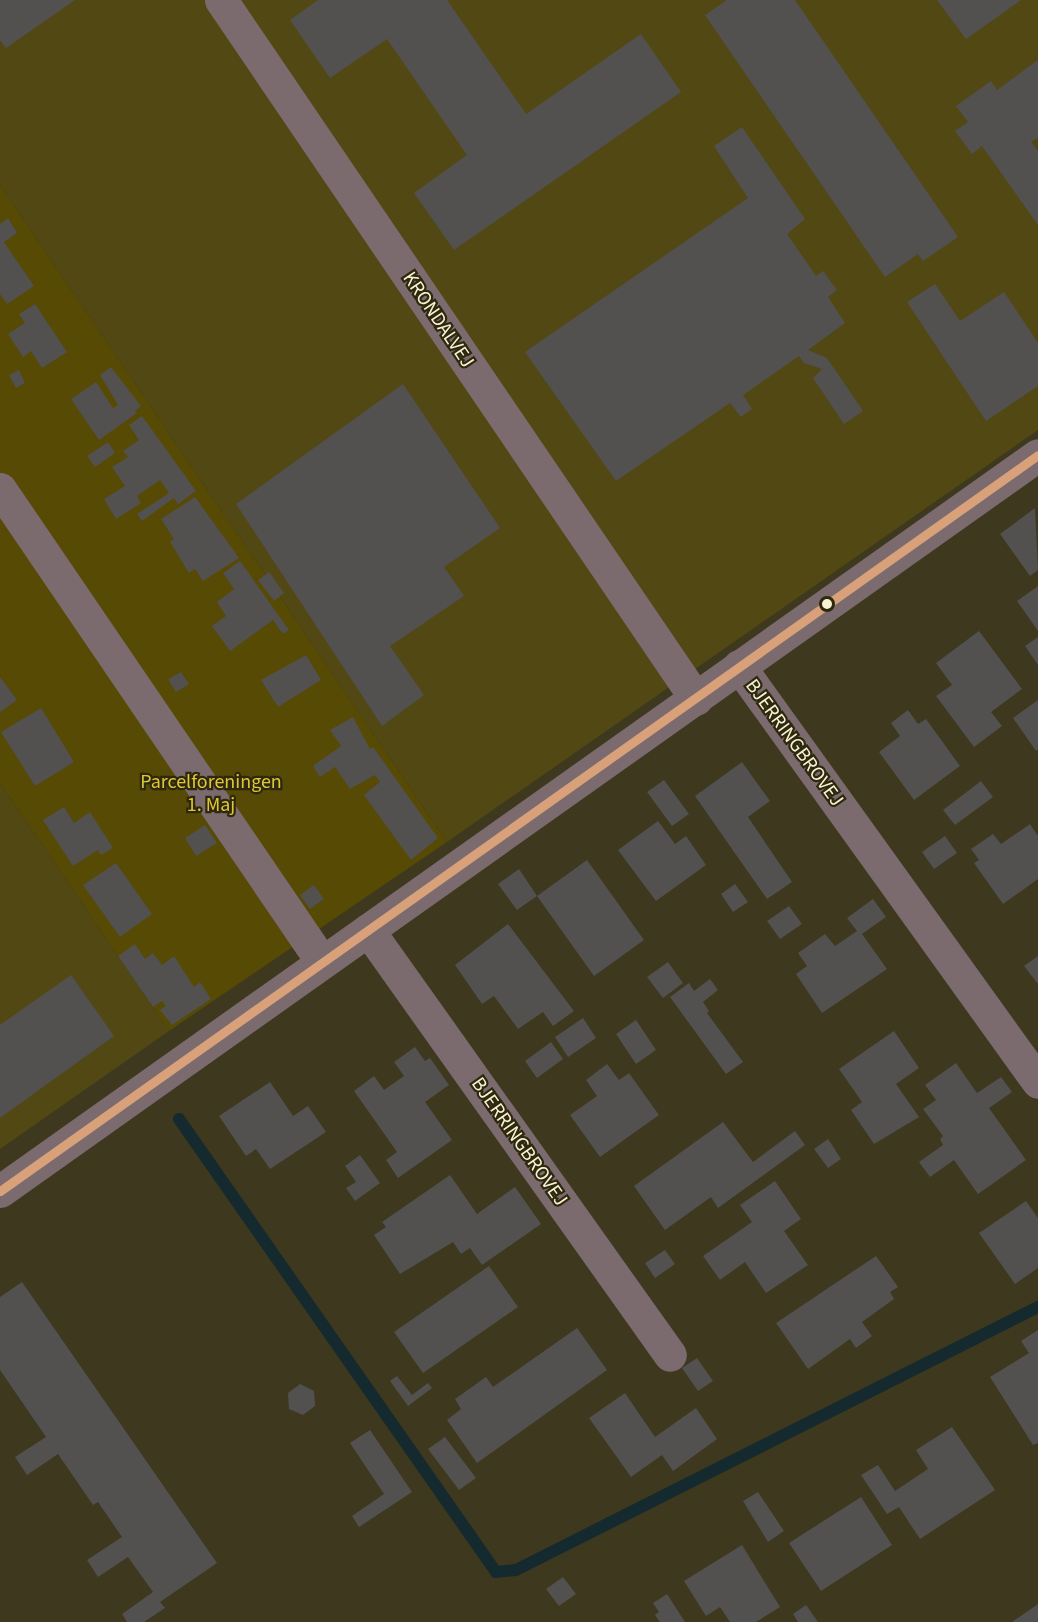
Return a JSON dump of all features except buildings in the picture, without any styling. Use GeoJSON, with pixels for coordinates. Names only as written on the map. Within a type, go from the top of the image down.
{"type":"FeatureCollection","features":[{"type":"Feature","properties":{"kind":"street","name":"KRONDALVEJ"},"geometry":{"type":"LineString","coordinates":[[221,0],[696,699]]}},
{"type":"Feature","properties":{"kind":"street","name":"BJERRINGBROVEJ"},"geometry":{"type":"LineString","coordinates":[[0,1191],[1038,455]]}},
{"type":"Feature","properties":{"kind":"street"},"geometry":{"type":"LineString","coordinates":[[0,489],[322,962]]}},
{"type":"Feature","properties":{"kind":"street","name":"BJERRINGBROVEJ"},"geometry":{"type":"LineString","coordinates":[[738,666],[1038,1082]]}},
{"type":"Feature","properties":{"kind":"street","name":"BJERRINGBROVEJ"},"geometry":{"type":"LineString","coordinates":[[368,930],[670,1355]]}},
{"type":"Feature","properties":{"kind":"shaded area"},"geometry":{"type":"Polygon","coordinates":[[[0,0],[1038,0],[1038,430],[447,842],[0,185],[0,0]]]}},
{"type":"Feature","properties":{"kind":"shaded area"},"geometry":{"type":"Polygon","coordinates":[[[0,783],[169,1031],[0,1149],[0,783]]]}},
{"type":"Feature","properties":{"kind":"green space","name":"Parcelforeningen 1. Maj"},"geometry":{"type":"Polygon","coordinates":[[[0,185],[447,842],[169,1031],[0,783],[0,185]]]}},
{"type":"Feature","properties":{"kind":"waterway"},"geometry":{"type":"LineString","coordinates":[[179,1119],[496,1572],[516,1570],[1038,1307]]}},
{"type":"Feature","properties":{"kind":"transit line"},"geometry":{"type":"LineString","coordinates":[[0,1191],[1038,455]]}}]}
